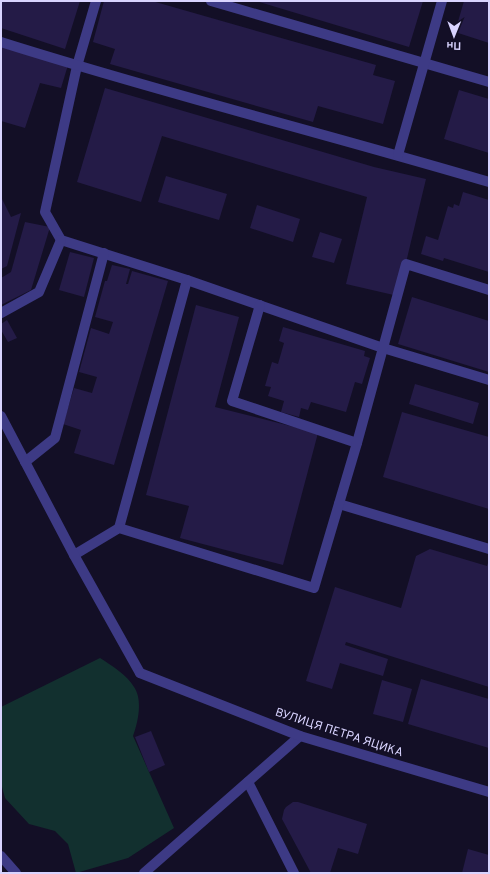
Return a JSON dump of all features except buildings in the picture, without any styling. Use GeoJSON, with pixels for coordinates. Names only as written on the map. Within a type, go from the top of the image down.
{"type":"FeatureCollection","features":[{"type":"Feature","properties":{"kind":"street"},"geometry":{"type":"LineString","coordinates":[[96,1],[77,66],[45,212],[61,240],[187,280],[383,348],[489,380]]}},
{"type":"Feature","properties":{"kind":"street"},"geometry":{"type":"LineString","coordinates":[[211,1],[489,82]]}},
{"type":"Feature","properties":{"kind":"street"},"geometry":{"type":"LineString","coordinates":[[398,155],[442,1]]}},
{"type":"Feature","properties":{"kind":"street"},"geometry":{"type":"LineString","coordinates":[[1,42],[77,66],[398,155],[489,182]]}},
{"type":"Feature","properties":{"kind":"street"},"geometry":{"type":"LineString","coordinates":[[1,313],[39,292],[61,240]]}},
{"type":"Feature","properties":{"kind":"street"},"geometry":{"type":"LineString","coordinates":[[25,462],[55,438],[104,254]]}},
{"type":"Feature","properties":{"kind":"street"},"geometry":{"type":"LineString","coordinates":[[119,528],[314,588],[357,443],[406,264],[489,290]]}},
{"type":"Feature","properties":{"kind":"street"},"geometry":{"type":"LineString","coordinates":[[1,416],[74,555],[119,528],[187,280]]}},
{"type":"Feature","properties":{"kind":"street"},"geometry":{"type":"LineString","coordinates":[[260,305],[232,401],[357,443]]}},
{"type":"Feature","properties":{"kind":"street"},"geometry":{"type":"LineString","coordinates":[[339,504],[489,550]]}},
{"type":"Feature","properties":{"kind":"street","name":"ВУЛИЦЯ ПЕТРА ЯЦИКА"},"geometry":{"type":"LineString","coordinates":[[74,555],[140,673],[300,736],[489,792]]}},
{"type":"Feature","properties":{"kind":"street"},"geometry":{"type":"LineString","coordinates":[[144,873],[300,736]]}},
{"type":"Feature","properties":{"kind":"street"},"geometry":{"type":"LineString","coordinates":[[248,782],[294,873]]}},
{"type":"Feature","properties":{"kind":"street"},"geometry":{"type":"LineString","coordinates":[[1,856],[16,873]]}},
{"type":"Feature","properties":{"kind":"green space"},"geometry":{"type":"Polygon","coordinates":[[[100,658],[124,675],[137,692],[139,711],[133,736],[174,828],[128,858],[76,873],[68,844],[55,831],[29,824],[5,798],[1,783],[1,707],[100,658]]]}}]}
